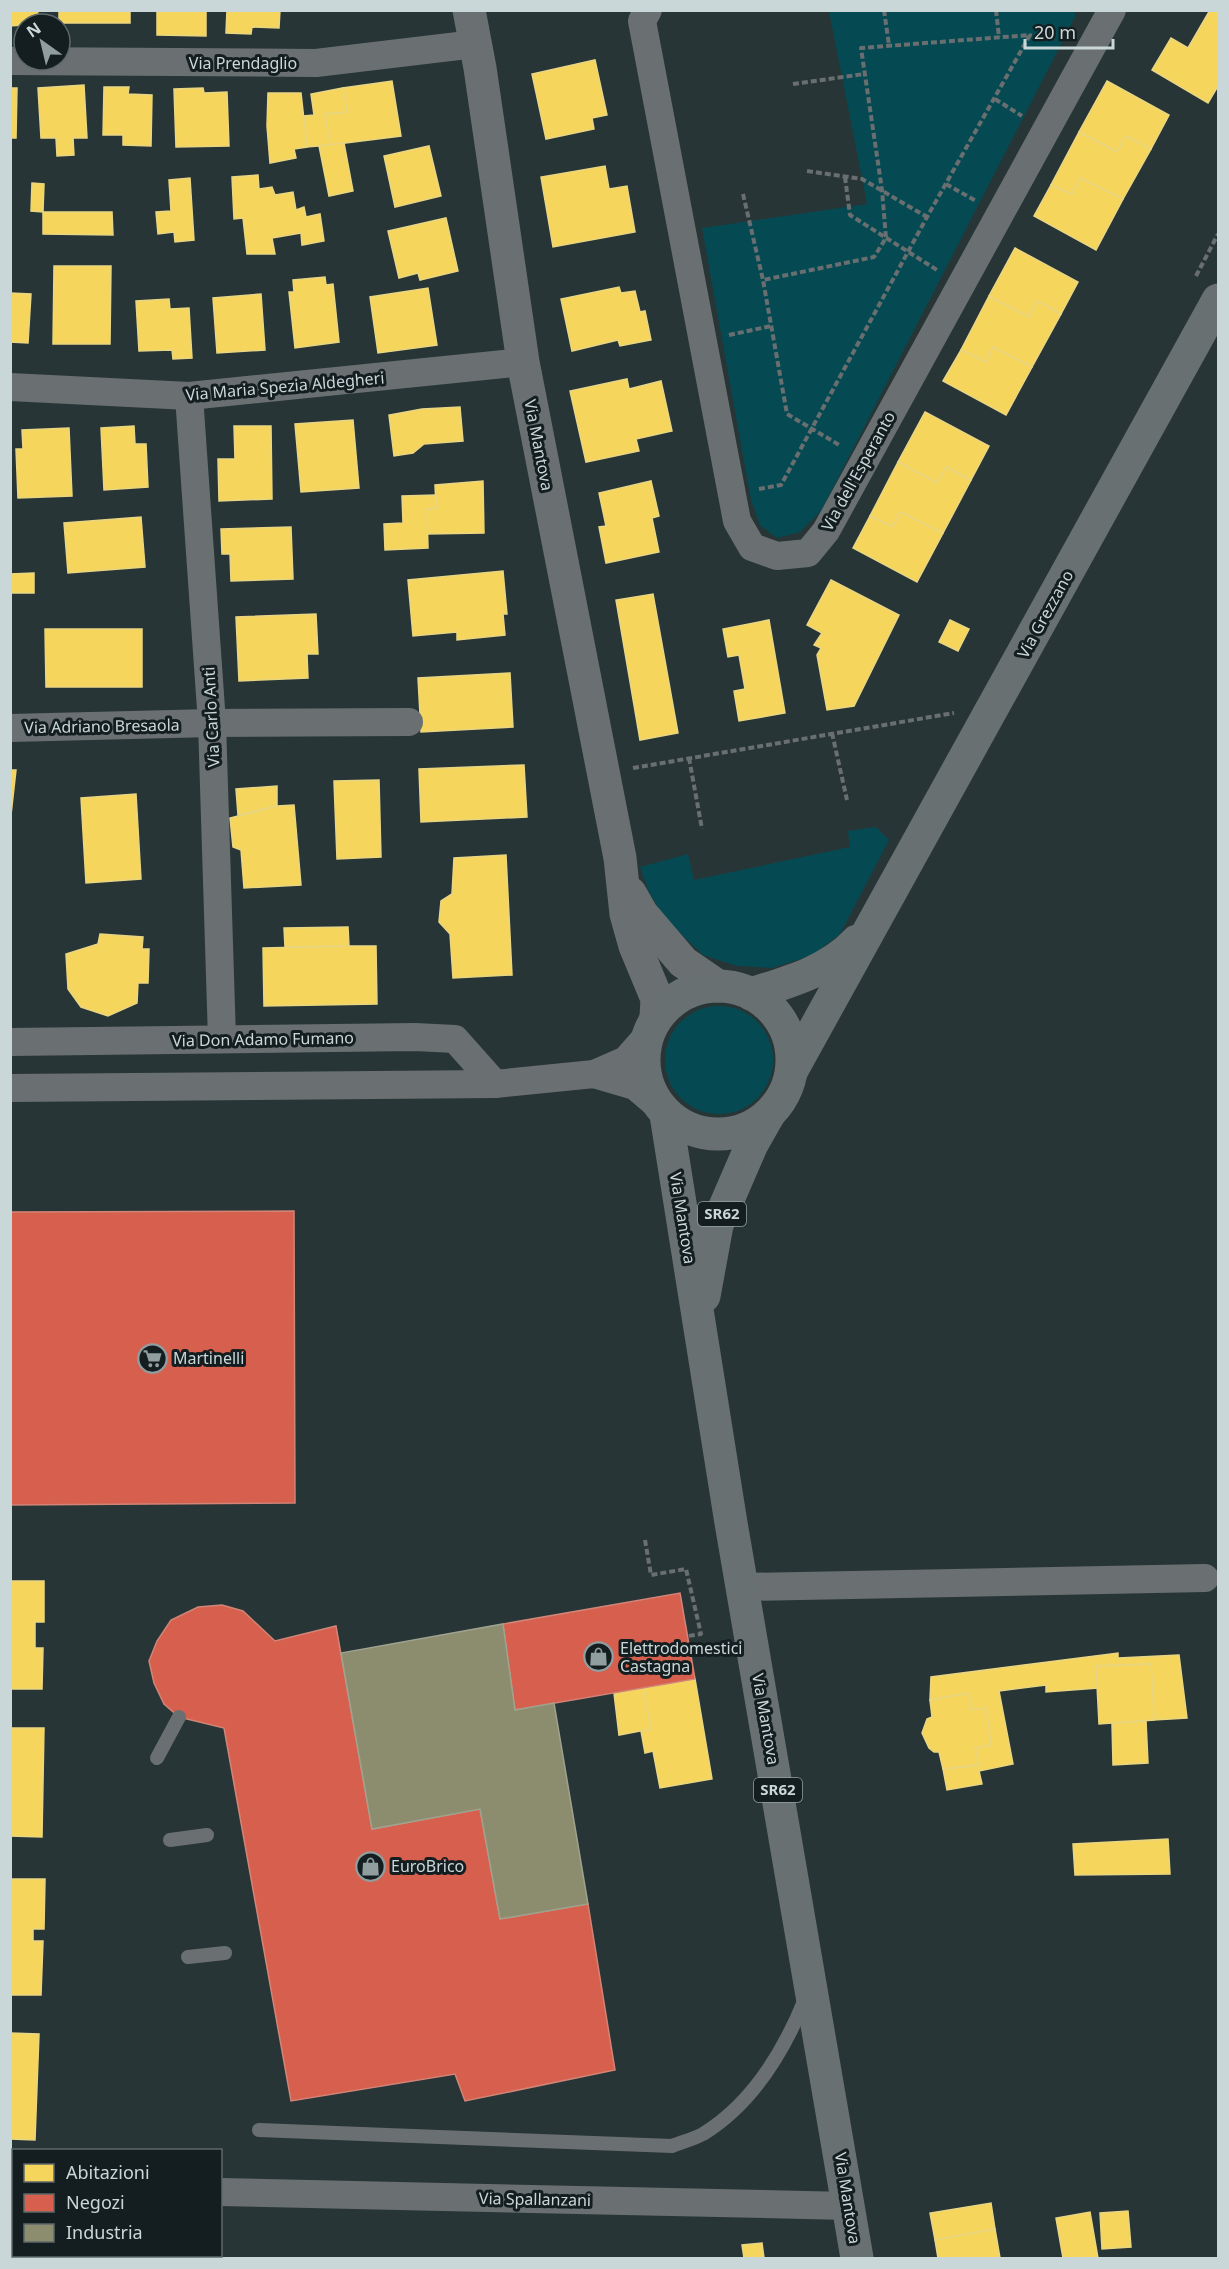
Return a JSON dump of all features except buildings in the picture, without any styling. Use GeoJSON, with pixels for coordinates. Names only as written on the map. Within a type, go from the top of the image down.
{"type":"FeatureCollection","features":[{"type":"Feature","properties":{"kind":"main road","name":"Via Grezzano"},"geometry":{"type":"LineString","coordinates":[[792,1070],[922,837],[1204,293]]}},
{"type":"Feature","properties":{"kind":"main road","name":"Via Grezzano"},"geometry":{"type":"LineString","coordinates":[[751,994],[816,972],[848,951],[870,927]]}},
{"type":"Feature","properties":{"kind":"main road"},"geometry":{"type":"LineString","coordinates":[[718,986],[743,990],[751,994],[775,1011],[791,1045],[792,1070],[784,1094],[769,1114],[749,1128],[727,1134],[703,1133],[682,1127],[664,1112],[649,1089],[644,1068],[644,1051],[652,1026],[676,999],[696,989],[718,986]]}},
{"type":"Feature","properties":{"kind":"main road","name":"Via Mantova"},"geometry":{"type":"LineString","coordinates":[[664,1112],[731,1523],[857,2259]]}},
{"type":"Feature","properties":{"kind":"main road","name":"Via Mantova"},"geometry":{"type":"LineString","coordinates":[[700,1322],[717,1225],[752,1144],[769,1114]]}},
{"type":"Feature","properties":{"kind":"street","name":"Via Mantova"},"geometry":{"type":"LineString","coordinates":[[469,10],[480,69],[523,362],[603,773],[622,878],[626,914],[635,946],[657,999],[652,1026]]}},
{"type":"Feature","properties":{"kind":"street","name":"Via dell'Esperanto"},"geometry":{"type":"LineString","coordinates":[[648,10],[642,21],[737,521],[752,548],[777,556],[808,553],[826,531],[1112,10]]}},
{"type":"Feature","properties":{"kind":"street","name":"Via Prendaglio"},"geometry":{"type":"LineString","coordinates":[[10,61],[316,63],[475,44]]}},
{"type":"Feature","properties":{"kind":"street","name":"Via Maria Spezia Aldegheri"},"geometry":{"type":"LineString","coordinates":[[10,387],[189,396],[523,362]]}},
{"type":"Feature","properties":{"kind":"street","name":"Via Carlo Anti"},"geometry":{"type":"LineString","coordinates":[[189,396],[212,723],[222,1039]]}},
{"type":"Feature","properties":{"kind":"street","name":"Via Adriano Bresaola"},"geometry":{"type":"LineString","coordinates":[[10,728],[212,723],[409,722]]}},
{"type":"Feature","properties":{"kind":"street","name":"Via Mantova"},"geometry":{"type":"LineString","coordinates":[[622,878],[642,914],[660,937],[683,962],[718,986]]}},
{"type":"Feature","properties":{"kind":"street"},"geometry":{"type":"LineString","coordinates":[[10,1088],[495,1084],[594,1074],[626,1060],[652,1026]]}},
{"type":"Feature","properties":{"kind":"street","name":"Via Don Adamo Fumano"},"geometry":{"type":"LineString","coordinates":[[10,1042],[404,1037],[455,1039],[495,1084]]}},
{"type":"Feature","properties":{"kind":"street"},"geometry":{"type":"LineString","coordinates":[[594,1074],[635,1086],[664,1112]]}},
{"type":"Feature","properties":{"kind":"street"},"geometry":{"type":"LineString","coordinates":[[743,1587],[1205,1578]]}},
{"type":"Feature","properties":{"kind":"street","name":"Via Spallanzani"},"geometry":{"type":"LineString","coordinates":[[222,2192],[849,2206]]}},
{"type":"Feature","properties":{"kind":"lane"},"geometry":{"type":"LineString","coordinates":[[157,1758],[179,1717]]}},
{"type":"Feature","properties":{"kind":"lane"},"geometry":{"type":"LineString","coordinates":[[170,1840],[207,1835]]}},
{"type":"Feature","properties":{"kind":"lane"},"geometry":{"type":"LineString","coordinates":[[188,1957],[225,1953]]}},
{"type":"Feature","properties":{"kind":"lane"},"geometry":{"type":"LineString","coordinates":[[259,2130],[672,2146],[701,2135],[739,2107],[787,2039],[811,1983]]}},
{"type":"Feature","properties":{"kind":"path"},"geometry":{"type":"LineString","coordinates":[[884,10],[889,46]]}},
{"type":"Feature","properties":{"kind":"path"},"geometry":{"type":"LineString","coordinates":[[996,10],[999,37]]}},
{"type":"Feature","properties":{"kind":"path"},"geometry":{"type":"LineString","coordinates":[[731,494],[781,485],[927,217],[1030,35],[861,48],[882,190],[886,238],[874,257],[763,280]]}},
{"type":"Feature","properties":{"kind":"path"},"geometry":{"type":"LineString","coordinates":[[793,84],[864,74]]}},
{"type":"Feature","properties":{"kind":"path"},"geometry":{"type":"LineString","coordinates":[[807,171],[862,179],[927,217]]}},
{"type":"Feature","properties":{"kind":"path"},"geometry":{"type":"LineString","coordinates":[[845,177],[850,215],[961,284]]}},
{"type":"Feature","properties":{"kind":"path"},"geometry":{"type":"LineString","coordinates":[[743,194],[763,280],[787,414],[813,429]]}},
{"type":"Feature","properties":{"kind":"path"},"geometry":{"type":"LineString","coordinates":[[1204,293],[1218,234]]}},
{"type":"Feature","properties":{"kind":"path"},"geometry":{"type":"LineString","coordinates":[[702,341],[771,326]]}},
{"type":"Feature","properties":{"kind":"path"},"geometry":{"type":"LineString","coordinates":[[603,773],[962,711]]}},
{"type":"Feature","properties":{"kind":"path"},"geometry":{"type":"LineString","coordinates":[[831,733],[847,800]]}},
{"type":"Feature","properties":{"kind":"path"},"geometry":{"type":"LineString","coordinates":[[689,758],[702,829]]}},
{"type":"Feature","properties":{"kind":"path"},"geometry":{"type":"LineString","coordinates":[[645,1540],[651,1575],[686,1569],[701,1634],[688,1636]]}},
{"type":"Feature","properties":{"kind":"shaded area"},"geometry":{"type":"Polygon","coordinates":[[[829,11],[1075,11],[1075,17],[821,511],[800,532],[777,538],[760,525],[751,500],[702,228],[867,204],[829,11]]]}},
{"type":"Feature","properties":{"kind":"shaded area"},"geometry":{"type":"Polygon","coordinates":[[[876,827],[889,840],[840,934],[813,955],[772,968],[737,966],[703,955],[665,919],[649,892],[640,867],[688,854],[694,880],[850,847],[848,831],[876,827]]]}},
{"type":"Feature","properties":{"kind":"shaded area"},"geometry":{"type":"Polygon","coordinates":[[[719,1006],[740,1010],[757,1022],[769,1039],[773,1060],[769,1081],[757,1098],[740,1110],[719,1114],[698,1110],[681,1098],[669,1081],[665,1060],[669,1039],[681,1022],[698,1010],[719,1006]]]}},
{"type":"Feature","properties":{"kind":"place","name":"Martinelli"},"geometry":{"type":"Point","coordinates":[152,1358]}},
{"type":"Feature","properties":{"kind":"place","name":"Elettrodomestici Castagna"},"geometry":{"type":"Point","coordinates":[599,1657]}},
{"type":"Feature","properties":{"kind":"place","name":"EuroBrico"},"geometry":{"type":"Point","coordinates":[370,1866]}}]}
